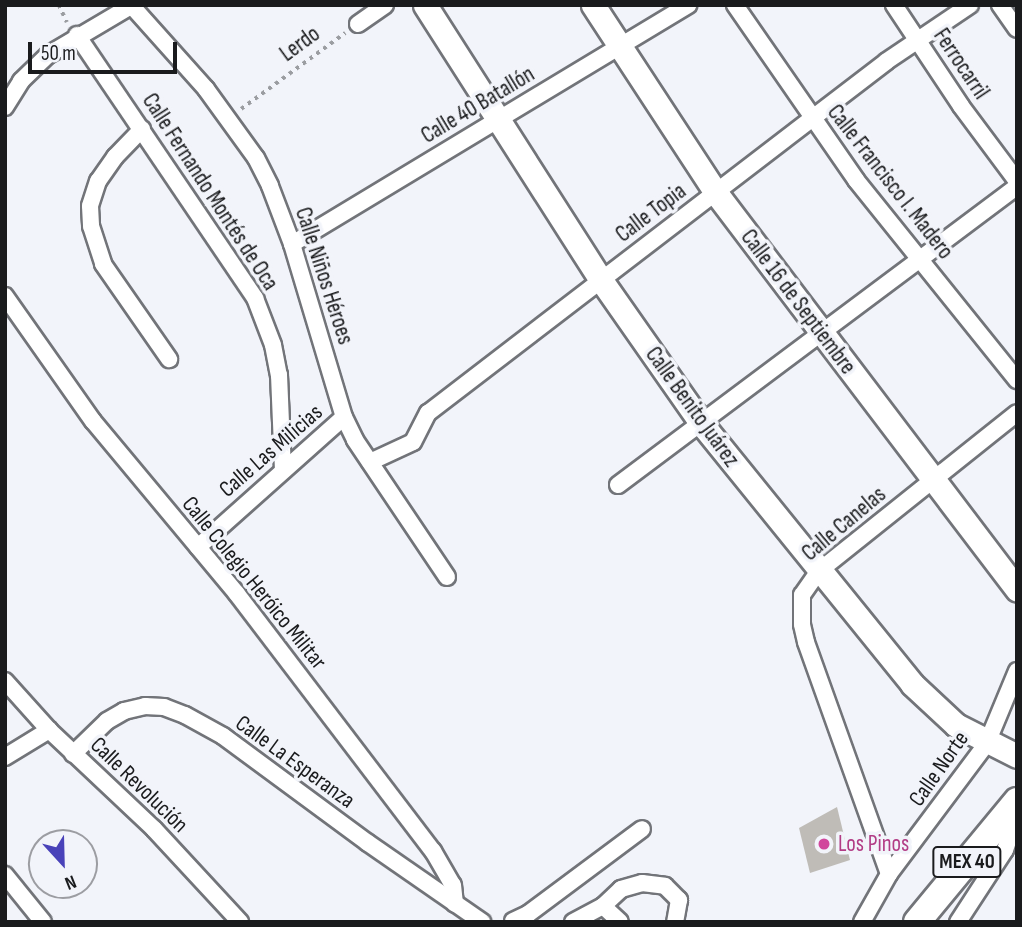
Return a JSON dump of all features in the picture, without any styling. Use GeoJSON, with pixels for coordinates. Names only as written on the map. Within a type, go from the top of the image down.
{"type":"FeatureCollection","features":[{"type":"Feature","properties":{"kind":"main road","name":"MEX 40"},"geometry":{"type":"LineString","coordinates":[[917,922],[1017,801]]}},
{"type":"Feature","properties":{"kind":"street"},"geometry":{"type":"LineString","coordinates":[[358,23],[385,5]]}},
{"type":"Feature","properties":{"kind":"street","name":"Calle Benito Juárez"},"geometry":{"type":"LineString","coordinates":[[425,5],[601,280],[701,423],[819,571],[939,713],[987,743],[1017,757]]}},
{"type":"Feature","properties":{"kind":"street","name":"Calle 16 de Septiembre"},"geometry":{"type":"LineString","coordinates":[[593,5],[716,193],[1017,590]]}},
{"type":"Feature","properties":{"kind":"street","name":"Calle 40 Batallón"},"geometry":{"type":"LineString","coordinates":[[292,244],[688,5]]}},
{"type":"Feature","properties":{"kind":"street","name":"Calle Francisco I. Madero"},"geometry":{"type":"LineString","coordinates":[[735,5],[812,120],[1017,380]]}},
{"type":"Feature","properties":{"kind":"street","name":"Ferrocarril"},"geometry":{"type":"LineString","coordinates":[[894,5],[1017,181]]}},
{"type":"Feature","properties":{"kind":"street","name":"Calle Topia"},"geometry":{"type":"LineString","coordinates":[[370,462],[413,442],[428,413],[916,40],[970,5]]}},
{"type":"Feature","properties":{"kind":"street"},"geometry":{"type":"LineString","coordinates":[[1000,5],[1017,29]]}},
{"type":"Feature","properties":{"kind":"street"},"geometry":{"type":"LineString","coordinates":[[5,107],[22,81],[39,63],[77,35],[131,6]]}},
{"type":"Feature","properties":{"kind":"street","name":"Calle Niños Héroes"},"geometry":{"type":"LineString","coordinates":[[131,6],[229,117],[270,186],[292,244],[344,417],[370,462],[447,578]]}},
{"type":"Feature","properties":{"kind":"street","name":"Calle Fernando Montés de Oca"},"geometry":{"type":"LineString","coordinates":[[77,35],[243,277],[266,323],[279,375],[283,469]]}},
{"type":"Feature","properties":{"kind":"street"},"geometry":{"type":"LineString","coordinates":[[142,129],[115,157],[98,181],[90,206],[91,226],[103,264],[169,359]]}},
{"type":"Feature","properties":{"kind":"street"},"geometry":{"type":"LineString","coordinates":[[618,485],[1017,187]]}},
{"type":"Feature","properties":{"kind":"street","name":"Calle Colegio Heróico Militar"},"geometry":{"type":"LineString","coordinates":[[5,296],[93,421],[198,547],[433,851],[453,885],[455,904]]}},
{"type":"Feature","properties":{"kind":"street","name":"Calle Canelas"},"geometry":{"type":"LineString","coordinates":[[888,874],[806,642],[802,624],[802,595],[819,571],[1017,413]]}},
{"type":"Feature","properties":{"kind":"street","name":"Calle Las Milicias"},"geometry":{"type":"LineString","coordinates":[[198,547],[344,417]]}},
{"type":"Feature","properties":{"kind":"street","name":"Calle Norte"},"geometry":{"type":"LineString","coordinates":[[862,922],[888,874],[987,743],[1017,671]]}},
{"type":"Feature","properties":{"kind":"street","name":"Calle Revolución"},"geometry":{"type":"LineString","coordinates":[[5,681],[49,730],[154,830],[240,922]]}},
{"type":"Feature","properties":{"kind":"street","name":"Calle La Esperanza"},"geometry":{"type":"LineString","coordinates":[[73,754],[107,721],[124,711],[164,707],[185,715],[223,736],[482,922]]}},
{"type":"Feature","properties":{"kind":"street"},"geometry":{"type":"LineString","coordinates":[[5,757],[49,730]]}},
{"type":"Feature","properties":{"kind":"street"},"geometry":{"type":"LineString","coordinates":[[958,922],[1005,850],[1017,816]]}},
{"type":"Feature","properties":{"kind":"street"},"geometry":{"type":"LineString","coordinates":[[514,921],[528,914],[642,829]]}},
{"type":"Feature","properties":{"kind":"street"},"geometry":{"type":"LineString","coordinates":[[5,875],[43,922]]}},
{"type":"Feature","properties":{"kind":"street"},"geometry":{"type":"LineString","coordinates":[[573,922],[603,906],[621,889],[642,883],[664,886],[679,900],[676,922]]}},
{"type":"Feature","properties":{"kind":"street"},"geometry":{"type":"LineString","coordinates":[[603,906],[620,922]]}},
{"type":"Feature","properties":{"kind":"path","name":"Lerdo"},"geometry":{"type":"LineString","coordinates":[[229,117],[358,23]]}},
{"type":"Feature","properties":{"kind":"building","name":"Los Pinos"},"geometry":{"type":"Polygon","coordinates":[[[837,807],[850,860],[810,873],[799,828],[837,807]]]}},
{"type":"Feature","properties":{"kind":"place","name":"Los Pinos"},"geometry":{"type":"Point","coordinates":[824,844]}}]}
